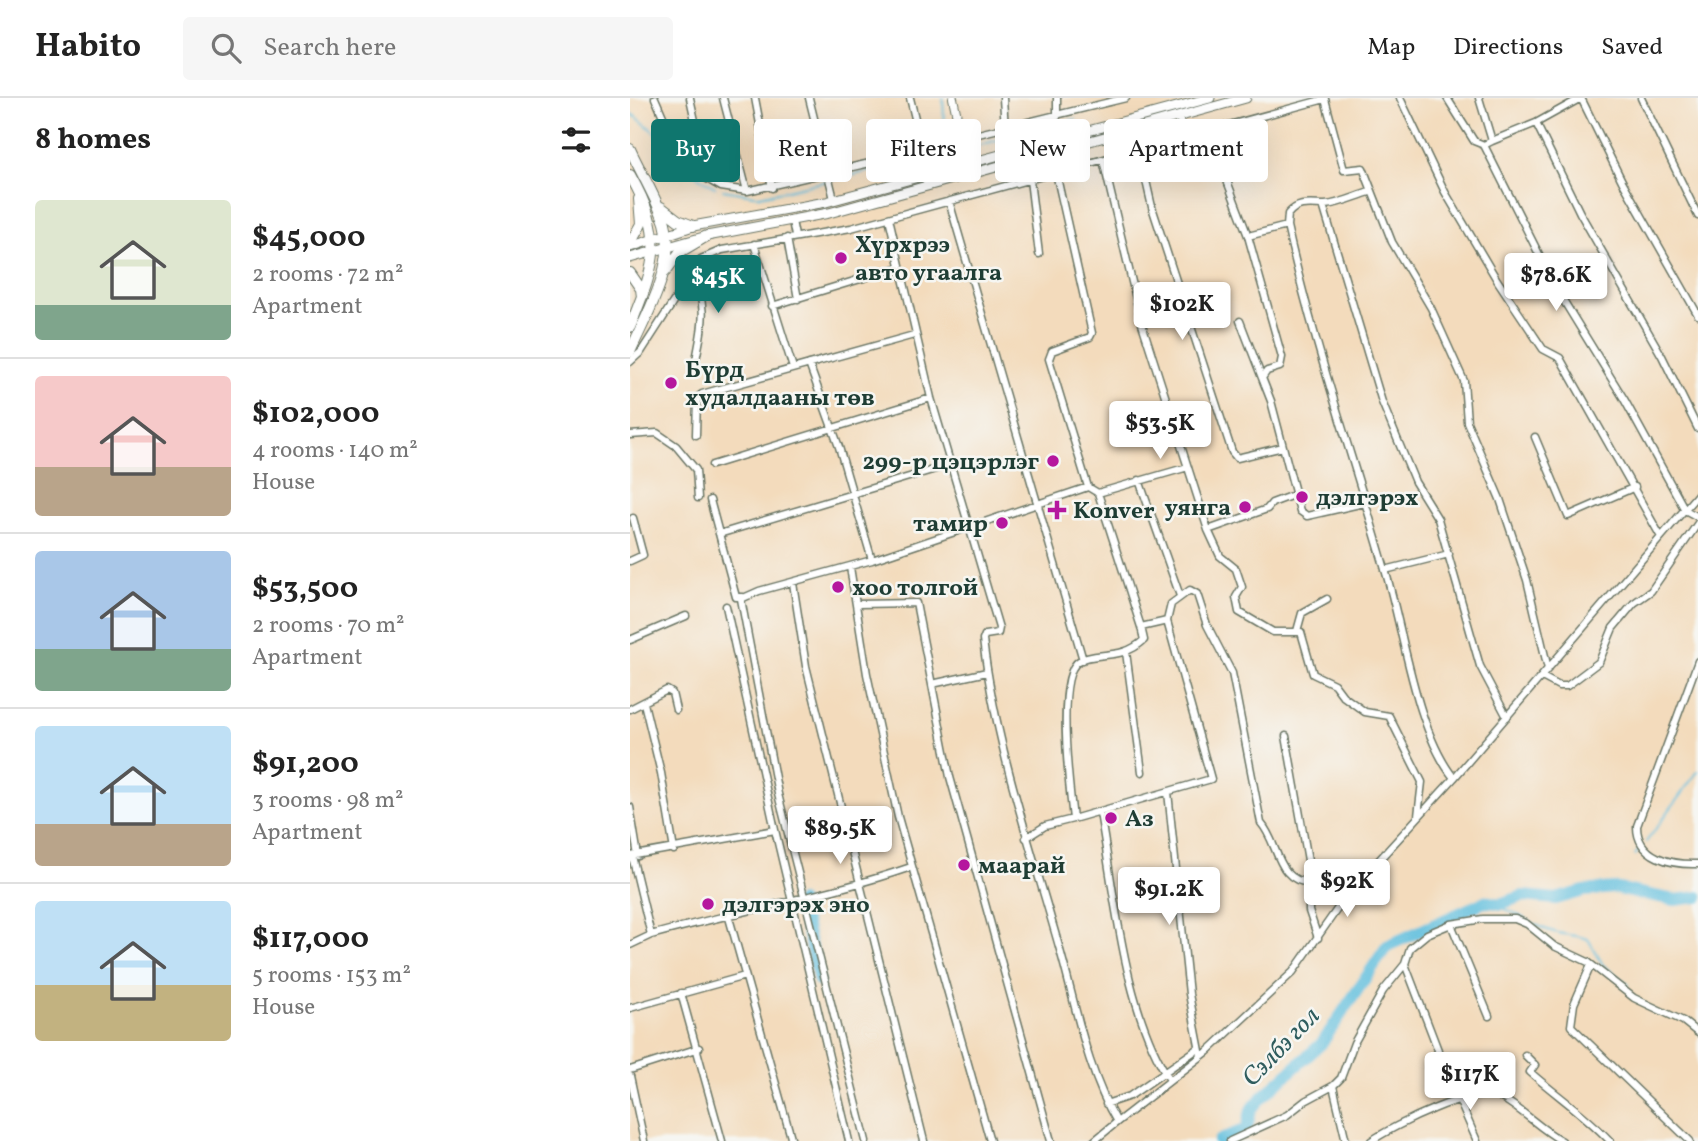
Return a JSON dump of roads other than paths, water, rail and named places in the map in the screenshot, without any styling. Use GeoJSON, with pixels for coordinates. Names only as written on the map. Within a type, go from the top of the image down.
{"type":"FeatureCollection","features":[{"type":"Feature","properties":{"kind":"main road"},"geometry":{"type":"LineString","coordinates":[[981,160],[1210,98]]}},
{"type":"Feature","properties":{"kind":"main road"},"geometry":{"type":"LineString","coordinates":[[1170,119],[1246,98]]}},
{"type":"Feature","properties":{"kind":"main road"},"geometry":{"type":"LineString","coordinates":[[630,258],[707,236],[829,213],[1104,136]]}},
{"type":"Feature","properties":{"kind":"main road"},"geometry":{"type":"LineString","coordinates":[[630,149],[656,202],[667,233],[668,245],[630,352]]}},
{"type":"Feature","properties":{"kind":"main road"},"geometry":{"type":"LineString","coordinates":[[630,175],[655,237],[656,249],[647,299]]}},
{"type":"Feature","properties":{"kind":"main road"},"geometry":{"type":"LineString","coordinates":[[630,245],[693,226],[771,214],[899,182]]}},
{"type":"Feature","properties":{"kind":"main road"},"geometry":{"type":"LineString","coordinates":[[630,245],[641,224],[637,188]]}},
{"type":"Feature","properties":{"kind":"main road"},"geometry":{"type":"LineString","coordinates":[[656,202],[669,215],[693,226]]}},
{"type":"Feature","properties":{"kind":"main road"},"geometry":{"type":"LineString","coordinates":[[630,327],[670,262],[680,251],[707,236]]}},
{"type":"Feature","properties":{"kind":"main road"},"geometry":{"type":"LineString","coordinates":[[630,273],[647,299]]}},
{"type":"Feature","properties":{"kind":"street"},"geometry":{"type":"LineString","coordinates":[[656,98],[665,119]]}},
{"type":"Feature","properties":{"kind":"street"},"geometry":{"type":"LineString","coordinates":[[690,98],[695,119]]}},
{"type":"Feature","properties":{"kind":"street"},"geometry":{"type":"LineString","coordinates":[[723,98],[747,191]]}},
{"type":"Feature","properties":{"kind":"street"},"geometry":{"type":"LineString","coordinates":[[755,98],[772,188]]}},
{"type":"Feature","properties":{"kind":"street"},"geometry":{"type":"LineString","coordinates":[[809,98],[814,119]]}},
{"type":"Feature","properties":{"kind":"street"},"geometry":{"type":"LineString","coordinates":[[852,169],[923,151],[910,98]]}},
{"type":"Feature","properties":{"kind":"street"},"geometry":{"type":"LineString","coordinates":[[953,98],[958,119]]}},
{"type":"Feature","properties":{"kind":"street"},"geometry":{"type":"LineString","coordinates":[[1003,98],[1004,119]]}},
{"type":"Feature","properties":{"kind":"street"},"geometry":{"type":"LineString","coordinates":[[1057,117],[1058,98]]}},
{"type":"Feature","properties":{"kind":"street"},"geometry":{"type":"LineString","coordinates":[[1094,98],[1095,108]]}},
{"type":"Feature","properties":{"kind":"street"},"geometry":{"type":"LineString","coordinates":[[1048,119],[1126,98]]}},
{"type":"Feature","properties":{"kind":"street"},"geometry":{"type":"LineString","coordinates":[[1400,98],[1445,192],[1497,280],[1543,349],[1560,358],[1661,537]]}},
{"type":"Feature","properties":{"kind":"street"},"geometry":{"type":"LineString","coordinates":[[1447,98],[1474,141],[1484,145],[1557,290],[1625,399],[1685,510],[1698,517]]}},
{"type":"Feature","properties":{"kind":"street"},"geometry":{"type":"LineString","coordinates":[[1479,98],[1492,141]]}},
{"type":"Feature","properties":{"kind":"street"},"geometry":{"type":"LineString","coordinates":[[1641,98],[1698,216]]}},
{"type":"Feature","properties":{"kind":"street"},"geometry":{"type":"LineString","coordinates":[[1253,119],[1327,99],[1343,170],[1363,168],[1370,192],[1392,242],[1431,308],[1464,381],[1466,422],[1500,499],[1527,580],[1548,669]]}},
{"type":"Feature","properties":{"kind":"street"},"geometry":{"type":"LineString","coordinates":[[1484,145],[1536,123],[1581,99],[1622,181],[1698,315]]}},
{"type":"Feature","properties":{"kind":"street"},"geometry":{"type":"LineString","coordinates":[[1536,123],[1580,213],[1661,356],[1698,429]]}},
{"type":"Feature","properties":{"kind":"street"},"geometry":{"type":"LineString","coordinates":[[1090,164],[1103,160],[1142,324],[1208,530],[1220,556],[1236,569],[1242,587],[1236,597],[1239,612],[1270,631],[1297,631],[1304,638],[1313,674],[1334,684],[1359,709],[1389,716],[1422,782],[1418,817]]}},
{"type":"Feature","properties":{"kind":"street"},"geometry":{"type":"LineString","coordinates":[[712,182],[721,187],[747,191],[797,182]]}},
{"type":"Feature","properties":{"kind":"street"},"geometry":{"type":"LineString","coordinates":[[829,182],[834,199]]}},
{"type":"Feature","properties":{"kind":"street"},"geometry":{"type":"LineString","coordinates":[[630,362],[641,352],[701,259],[722,250],[889,218],[1022,182]]}},
{"type":"Feature","properties":{"kind":"street"},"geometry":{"type":"LineString","coordinates":[[1030,182],[1040,254]]}},
{"type":"Feature","properties":{"kind":"street"},"geometry":{"type":"LineString","coordinates":[[1058,182],[1092,333],[1090,337],[1052,351],[1049,359],[1088,487],[1098,493],[1144,640],[1126,652],[1083,660],[1072,670],[1067,704],[1073,819]]}},
{"type":"Feature","properties":{"kind":"street"},"geometry":{"type":"LineString","coordinates":[[1147,182],[1162,239],[1233,452],[1237,458],[1283,447]]}},
{"type":"Feature","properties":{"kind":"street"},"geometry":{"type":"LineString","coordinates":[[1227,182],[1248,236],[1283,364],[1267,371],[1262,378]]}},
{"type":"Feature","properties":{"kind":"street"},"geometry":{"type":"LineString","coordinates":[[1370,192],[1323,205],[1313,202],[1294,208],[1288,214],[1287,226],[1317,345],[1385,569],[1433,746],[1454,778]]}},
{"type":"Feature","properties":{"kind":"street"},"geometry":{"type":"LineString","coordinates":[[949,201],[1083,660]]}},
{"type":"Feature","properties":{"kind":"street"},"geometry":{"type":"LineString","coordinates":[[1323,205],[1390,423],[1418,486],[1438,519],[1480,666],[1507,717]]}},
{"type":"Feature","properties":{"kind":"street"},"geometry":{"type":"LineString","coordinates":[[829,213],[833,230]]}},
{"type":"Feature","properties":{"kind":"street"},"geometry":{"type":"LineString","coordinates":[[889,218],[914,335],[949,465],[982,562],[1000,632],[983,637],[987,672],[1026,838],[1106,1104],[1117,1122]]}},
{"type":"Feature","properties":{"kind":"street"},"geometry":{"type":"LineString","coordinates":[[792,221],[795,236]]}},
{"type":"Feature","properties":{"kind":"street"},"geometry":{"type":"LineString","coordinates":[[1248,236],[1287,226]]}},
{"type":"Feature","properties":{"kind":"street"},"geometry":{"type":"LineString","coordinates":[[787,238],[798,299]]}},
{"type":"Feature","properties":{"kind":"street"},"geometry":{"type":"LineString","coordinates":[[754,244],[793,368]]}},
{"type":"Feature","properties":{"kind":"street"},"geometry":{"type":"LineString","coordinates":[[772,306],[900,267]]}},
{"type":"Feature","properties":{"kind":"street"},"geometry":{"type":"LineString","coordinates":[[690,274],[700,292],[704,311],[695,365]]}},
{"type":"Feature","properties":{"kind":"street"},"geometry":{"type":"LineString","coordinates":[[1240,321],[1262,378],[1296,494],[1305,515],[1364,503]]}},
{"type":"Feature","properties":{"kind":"street"},"geometry":{"type":"LineString","coordinates":[[696,435],[697,398],[725,386],[914,335]]}},
{"type":"Feature","properties":{"kind":"street"},"geometry":{"type":"LineString","coordinates":[[809,364],[853,492],[872,560]]}},
{"type":"Feature","properties":{"kind":"street"},"geometry":{"type":"LineString","coordinates":[[712,465],[931,398]]}},
{"type":"Feature","properties":{"kind":"street"},"geometry":{"type":"LineString","coordinates":[[630,435],[657,433],[676,446],[696,470],[698,498]]}},
{"type":"Feature","properties":{"kind":"street"},"geometry":{"type":"LineString","coordinates":[[1535,437],[1568,516],[1635,487]]}},
{"type":"Feature","properties":{"kind":"street"},"geometry":{"type":"LineString","coordinates":[[719,534],[949,465]]}},
{"type":"Feature","properties":{"kind":"street"},"geometry":{"type":"LineString","coordinates":[[1098,493],[1188,467]]}},
{"type":"Feature","properties":{"kind":"street"},"geometry":{"type":"LineString","coordinates":[[1139,480],[1180,596]]}},
{"type":"Feature","properties":{"kind":"street"},"geometry":{"type":"LineString","coordinates":[[709,500],[736,597],[743,597],[872,560],[968,525],[1037,506],[1088,487]]}},
{"type":"Feature","properties":{"kind":"street"},"geometry":{"type":"LineString","coordinates":[[1208,530],[1267,509],[1272,503],[1296,494]]}},
{"type":"Feature","properties":{"kind":"street"},"geometry":{"type":"LineString","coordinates":[[1094,1141],[1200,1056],[1285,981],[1347,895],[1454,778],[1698,494]]}},
{"type":"Feature","properties":{"kind":"street"},"geometry":{"type":"LineString","coordinates":[[630,561],[643,555],[633,518]]}},
{"type":"Feature","properties":{"kind":"street"},"geometry":{"type":"LineString","coordinates":[[1542,677],[1559,686],[1567,685],[1599,662],[1613,628],[1634,603],[1651,591],[1698,523]]}},
{"type":"Feature","properties":{"kind":"street"},"geometry":{"type":"LineString","coordinates":[[1385,569],[1449,554]]}},
{"type":"Feature","properties":{"kind":"street"},"geometry":{"type":"LineString","coordinates":[[850,567],[876,720],[912,867],[918,880],[990,1141]]}},
{"type":"Feature","properties":{"kind":"street"},"geometry":{"type":"LineString","coordinates":[[793,583],[806,666],[924,1141]]}},
{"type":"Feature","properties":{"kind":"street"},"geometry":{"type":"LineString","coordinates":[[1026,838],[1045,826],[1100,813],[1211,779],[1167,621],[1171,604],[1190,590],[1197,594],[1207,625],[1233,673],[1258,815],[1270,836],[1276,857],[1290,874],[1302,883],[1311,883]]}},
{"type":"Feature","properties":{"kind":"street"},"geometry":{"type":"LineString","coordinates":[[743,597],[741,603],[778,794],[806,895],[866,1141]]}},
{"type":"Feature","properties":{"kind":"street"},"geometry":{"type":"LineString","coordinates":[[1297,631],[1302,614],[1327,599]]}},
{"type":"Feature","properties":{"kind":"street"},"geometry":{"type":"LineString","coordinates":[[858,604],[916,603],[950,777],[1051,1141]]}},
{"type":"Feature","properties":{"kind":"street"},"geometry":{"type":"LineString","coordinates":[[726,606],[775,830],[849,1141]]}},
{"type":"Feature","properties":{"kind":"street"},"geometry":{"type":"LineString","coordinates":[[630,640],[686,616]]}},
{"type":"Feature","properties":{"kind":"street"},"geometry":{"type":"LineString","coordinates":[[1141,627],[1167,621]]}},
{"type":"Feature","properties":{"kind":"street"},"geometry":{"type":"LineString","coordinates":[[735,643],[748,639]]}},
{"type":"Feature","properties":{"kind":"street"},"geometry":{"type":"LineString","coordinates":[[1126,652],[1142,772]]}},
{"type":"Feature","properties":{"kind":"street"},"geometry":{"type":"LineString","coordinates":[[1697,666],[1641,809],[1637,836],[1644,847],[1659,859],[1698,864]]}},
{"type":"Feature","properties":{"kind":"street"},"geometry":{"type":"LineString","coordinates":[[932,684],[987,672]]}},
{"type":"Feature","properties":{"kind":"street"},"geometry":{"type":"LineString","coordinates":[[630,709],[667,690],[672,692],[677,710]]}},
{"type":"Feature","properties":{"kind":"street"},"geometry":{"type":"LineString","coordinates":[[645,703],[661,773],[674,850]]}},
{"type":"Feature","properties":{"kind":"street"},"geometry":{"type":"LineString","coordinates":[[1286,736],[1311,883],[1309,911],[1318,938]]}},
{"type":"Feature","properties":{"kind":"street"},"geometry":{"type":"LineString","coordinates":[[1168,792],[1189,994],[1200,1056]]}},
{"type":"Feature","properties":{"kind":"street"},"geometry":{"type":"LineString","coordinates":[[630,807],[634,856],[651,935]]}},
{"type":"Feature","properties":{"kind":"street"},"geometry":{"type":"LineString","coordinates":[[1100,813],[1141,1021],[1147,1041],[1170,1080]]}},
{"type":"Feature","properties":{"kind":"street"},"geometry":{"type":"LineString","coordinates":[[634,856],[775,830]]}},
{"type":"Feature","properties":{"kind":"street"},"geometry":{"type":"LineString","coordinates":[[630,946],[651,935],[792,898],[859,885],[912,867]]}},
{"type":"Feature","properties":{"kind":"street"},"geometry":{"type":"LineString","coordinates":[[729,914],[792,1141]]}},
{"type":"Feature","properties":{"kind":"street"},"geometry":{"type":"LineString","coordinates":[[1230,1141],[1287,1115],[1341,1079],[1354,1043],[1383,991],[1405,964],[1415,942],[1451,924],[1483,919],[1515,919],[1527,924],[1554,946],[1591,965],[1634,998],[1683,1021],[1698,1033]]}},
{"type":"Feature","properties":{"kind":"street"},"geometry":{"type":"LineString","coordinates":[[1451,924],[1489,1016]]}},
{"type":"Feature","properties":{"kind":"street"},"geometry":{"type":"LineString","coordinates":[[1405,964],[1438,1050],[1436,1060],[1428,1068],[1429,1074]]}},
{"type":"Feature","properties":{"kind":"street"},"geometry":{"type":"LineString","coordinates":[[1591,965],[1574,1004],[1572,1026],[1690,1141]]}},
{"type":"Feature","properties":{"kind":"street"},"geometry":{"type":"LineString","coordinates":[[630,1008],[745,976]]}},
{"type":"Feature","properties":{"kind":"street"},"geometry":{"type":"LineString","coordinates":[[681,993],[699,1048],[722,1141]]}},
{"type":"Feature","properties":{"kind":"street"},"geometry":{"type":"LineString","coordinates":[[630,1070],[699,1048]]}},
{"type":"Feature","properties":{"kind":"street"},"geometry":{"type":"LineString","coordinates":[[1106,1104],[1130,1096],[1199,1048]]}},
{"type":"Feature","properties":{"kind":"street"},"geometry":{"type":"LineString","coordinates":[[1525,1055],[1535,1065],[1530,1072],[1559,1098],[1581,1111],[1610,1141]]}},
{"type":"Feature","properties":{"kind":"street"},"geometry":{"type":"LineString","coordinates":[[630,1076],[644,1141]]}},
{"type":"Feature","properties":{"kind":"street"},"geometry":{"type":"LineString","coordinates":[[1333,1086],[1346,1141]]}},
{"type":"Feature","properties":{"kind":"street"},"geometry":{"type":"LineString","coordinates":[[1371,1141],[1391,1127],[1443,1105],[1460,1102],[1474,1094],[1499,1096],[1554,1139],[1562,1141]]}},
{"type":"Feature","properties":{"kind":"street"},"geometry":{"type":"LineString","coordinates":[[1460,1102],[1476,1141]]}},
{"type":"Feature","properties":{"kind":"waterway"},"geometry":{"type":"LineString","coordinates":[[943,98],[944,119]]}},
{"type":"Feature","properties":{"kind":"waterway"},"geometry":{"type":"LineString","coordinates":[[630,113],[652,130],[691,171],[715,187]]}},
{"type":"Feature","properties":{"kind":"waterway"},"geometry":{"type":"LineString","coordinates":[[981,145],[995,141]]}},
{"type":"Feature","properties":{"kind":"waterway"},"geometry":{"type":"LineString","coordinates":[[852,175],[866,172]]}},
{"type":"Feature","properties":{"kind":"waterway"},"geometry":{"type":"LineString","coordinates":[[723,190],[760,196],[823,182]]}},
{"type":"Feature","properties":{"kind":"waterway"},"geometry":{"type":"LineString","coordinates":[[1646,842],[1698,771]]}},
{"type":"Feature","properties":{"kind":"waterway"},"geometry":{"type":"LineString","coordinates":[[1635,855],[1639,850]]}},
{"type":"Feature","properties":{"kind":"waterway","name":"Сэлбэ гол"},"geometry":{"type":"LineString","coordinates":[[1219,1141],[1247,1128],[1251,1110],[1261,1098],[1322,1043],[1387,946],[1486,901],[1500,904],[1523,896],[1556,899],[1584,891],[1613,888],[1675,900],[1698,897]]}},
{"type":"Feature","properties":{"kind":"waterway"},"geometry":{"type":"LineString","coordinates":[[800,902],[819,981]]}},
{"type":"Feature","properties":{"kind":"waterway","name":"Сэлбэ гол"},"geometry":{"type":"LineString","coordinates":[[1473,909],[1504,909],[1550,931],[1588,939],[1603,965],[1629,985]]}},
{"type":"Feature","properties":{"kind":"place","name":"Хүрхрээ авто угаалга"},"geometry":{"type":"Point","coordinates":[841,258]}},
{"type":"Feature","properties":{"kind":"place","name":"Бүрд худалдааны төв"},"geometry":{"type":"Point","coordinates":[671,383]}},
{"type":"Feature","properties":{"kind":"place","name":"299-р цэцэрлэг"},"geometry":{"type":"Point","coordinates":[1053,461]}},
{"type":"Feature","properties":{"kind":"place","name":"дэлгэрэх"},"geometry":{"type":"Point","coordinates":[1302,497]}},
{"type":"Feature","properties":{"kind":"place","name":"уянга"},"geometry":{"type":"Point","coordinates":[1245,507]}},
{"type":"Feature","properties":{"kind":"place","name":"Konver"},"geometry":{"type":"Point","coordinates":[1057,510]}},
{"type":"Feature","properties":{"kind":"place","name":"тамир"},"geometry":{"type":"Point","coordinates":[1002,523]}},
{"type":"Feature","properties":{"kind":"place","name":"хоо толгой"},"geometry":{"type":"Point","coordinates":[838,587]}},
{"type":"Feature","properties":{"kind":"place","name":"Аз"},"geometry":{"type":"Point","coordinates":[1111,818]}},
{"type":"Feature","properties":{"kind":"place","name":"маарай"},"geometry":{"type":"Point","coordinates":[964,865]}},
{"type":"Feature","properties":{"kind":"place","name":"дэлгэрэх эно"},"geometry":{"type":"Point","coordinates":[708,904]}}]}
